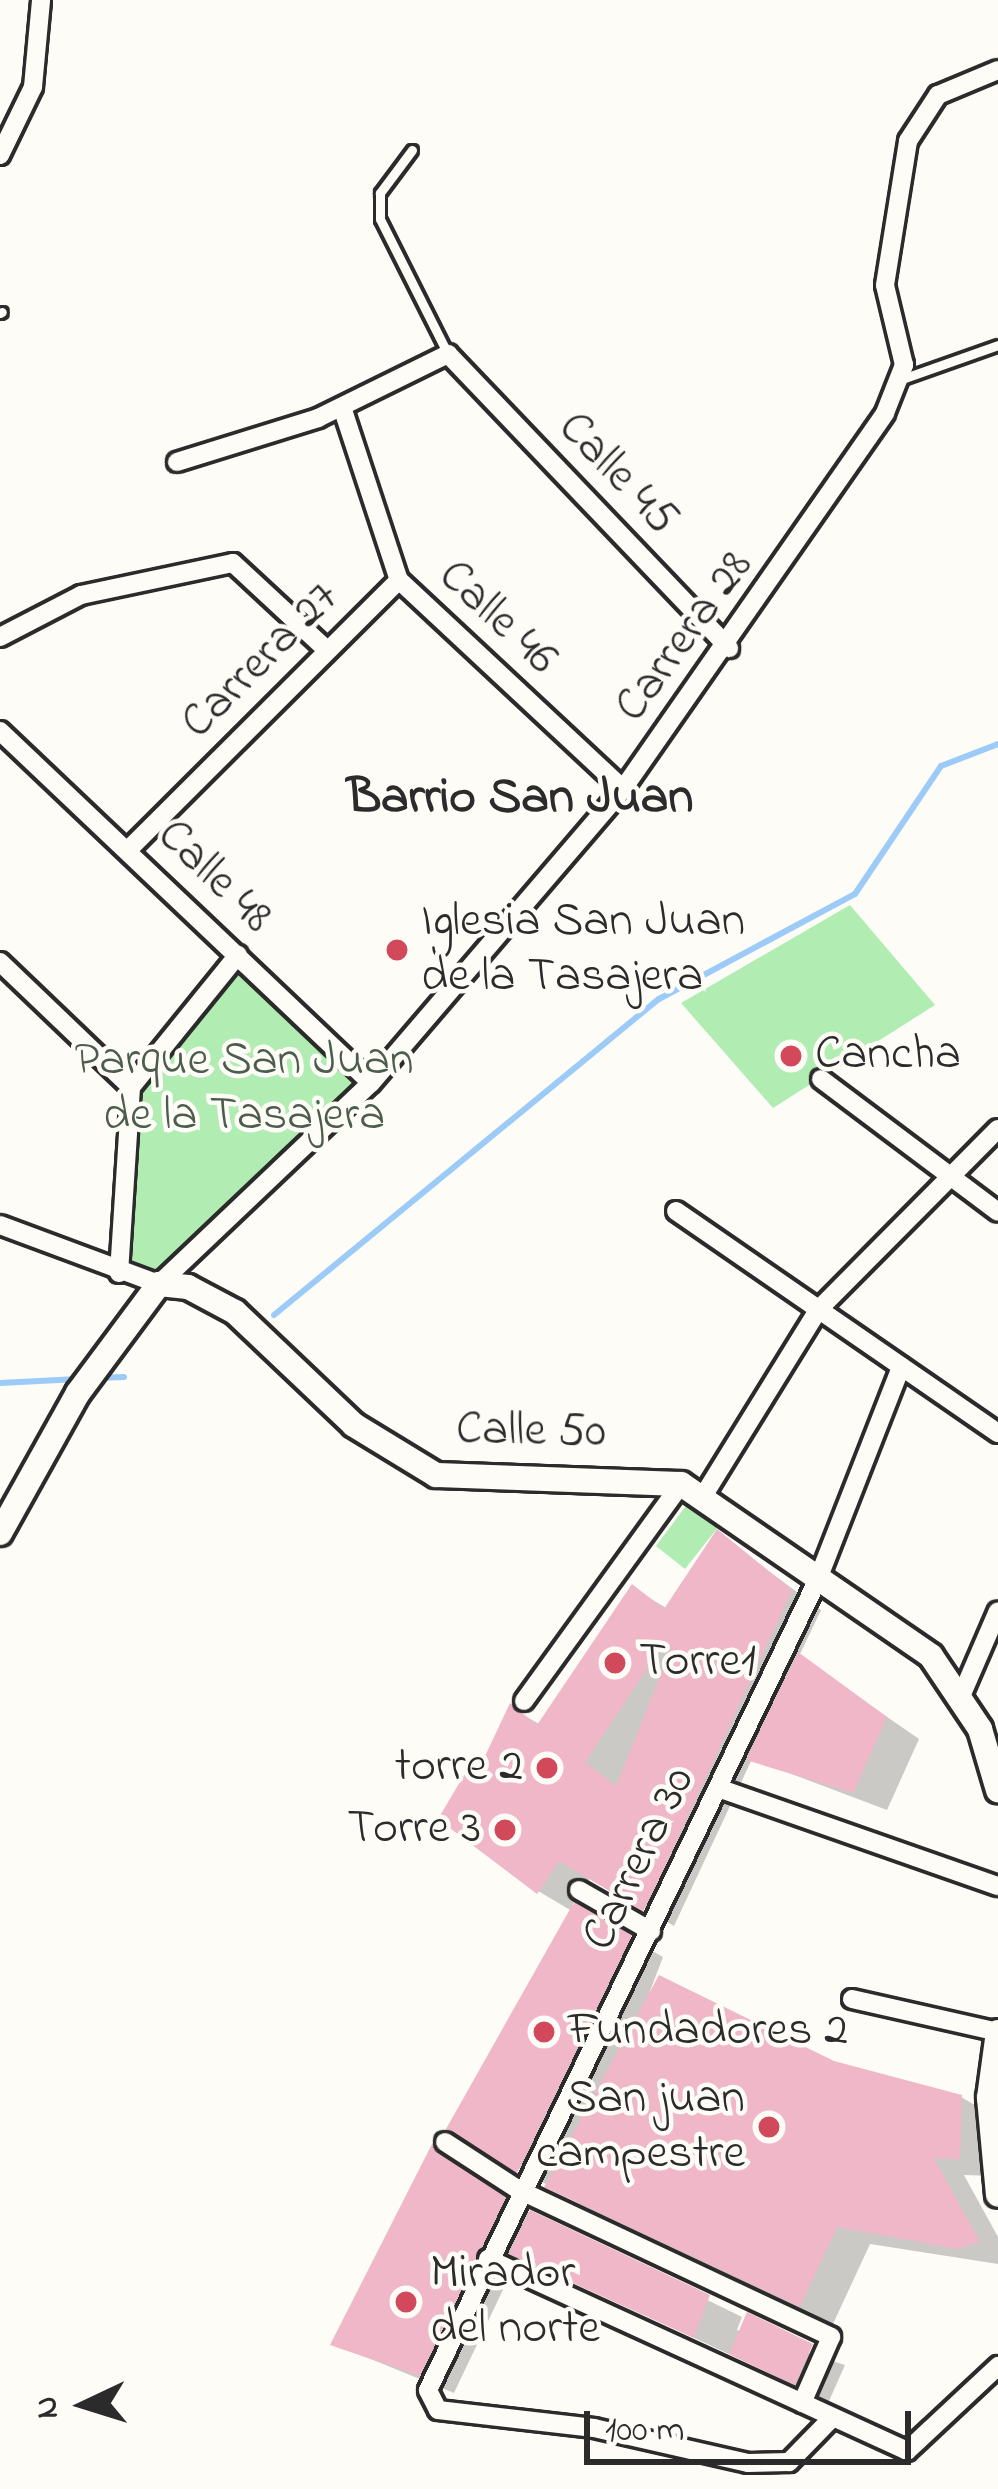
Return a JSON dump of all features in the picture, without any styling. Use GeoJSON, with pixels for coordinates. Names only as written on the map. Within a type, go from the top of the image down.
{"type":"FeatureCollection","features":[{"type":"Feature","properties":{"kind":"street"},"geometry":{"type":"LineString","coordinates":[[0,154],[34,87],[41,0]]}},
{"type":"Feature","properties":{"kind":"street"},"geometry":{"type":"LineString","coordinates":[[898,380],[905,337],[885,285],[908,141],[938,94],[998,70]]}},
{"type":"Feature","properties":{"kind":"street"},"geometry":{"type":"LineString","coordinates":[[177,462],[342,407],[448,354]]}},
{"type":"Feature","properties":{"kind":"street","name":"Calle 45"},"geometry":{"type":"LineString","coordinates":[[448,354],[729,647]]}},
{"type":"Feature","properties":{"kind":"street","name":"Carrera 28"},"geometry":{"type":"LineString","coordinates":[[159,1284],[371,1083],[622,789],[729,647],[898,380]]}},
{"type":"Feature","properties":{"kind":"street","name":"Calle 46"},"geometry":{"type":"LineString","coordinates":[[342,407],[399,580],[622,789]]}},
{"type":"Feature","properties":{"kind":"street"},"geometry":{"type":"LineString","coordinates":[[0,637],[80,595],[233,562],[326,649]]}},
{"type":"Feature","properties":{"kind":"street","name":"Carrera 27"},"geometry":{"type":"LineString","coordinates":[[129,849],[399,580]]}},
{"type":"Feature","properties":{"kind":"street","name":"Calle 48"},"geometry":{"type":"LineString","coordinates":[[0,730],[371,1083]]}},
{"type":"Feature","properties":{"kind":"street"},"geometry":{"type":"LineString","coordinates":[[119,1273],[130,1087],[238,955]]}},
{"type":"Feature","properties":{"kind":"street"},"geometry":{"type":"LineString","coordinates":[[0,962],[130,1087]]}},
{"type":"Feature","properties":{"kind":"street"},"geometry":{"type":"LineString","coordinates":[[821,1079],[949,1181],[998,1212]]}},
{"type":"Feature","properties":{"kind":"street"},"geometry":{"type":"LineString","coordinates":[[524,1701],[691,1491],[818,1310],[998,1129]]}},
{"type":"Feature","properties":{"kind":"street"},"geometry":{"type":"LineString","coordinates":[[676,1211],[998,1433]]}},
{"type":"Feature","properties":{"kind":"street","name":"Calle 50"},"geometry":{"type":"LineString","coordinates":[[0,1225],[119,1273],[205,1295],[235,1312],[353,1425],[436,1475],[691,1491]]}},
{"type":"Feature","properties":{"kind":"street"},"geometry":{"type":"LineString","coordinates":[[0,1533],[78,1393],[159,1284]]}},
{"type":"Feature","properties":{"kind":"street","name":"Carrera 30"},"geometry":{"type":"LineString","coordinates":[[832,2418],[789,2462],[748,2463],[594,2428],[438,2410],[434,2377],[519,2190],[651,1931],[818,1579],[901,1367]]}},
{"type":"Feature","properties":{"kind":"street"},"geometry":{"type":"LineString","coordinates":[[691,1491],[932,1656],[962,1694],[998,1790]]}},
{"type":"Feature","properties":{"kind":"street"},"geometry":{"type":"LineString","coordinates":[[962,1694],[998,1611]]}},
{"type":"Feature","properties":{"kind":"street"},"geometry":{"type":"LineString","coordinates":[[718,1788],[998,1886]]}},
{"type":"Feature","properties":{"kind":"street"},"geometry":{"type":"LineString","coordinates":[[579,1890],[651,1931]]}},
{"type":"Feature","properties":{"kind":"street"},"geometry":{"type":"LineString","coordinates":[[852,1999],[998,2032],[989,2098],[998,2195]]}},
{"type":"Feature","properties":{"kind":"street"},"geometry":{"type":"LineString","coordinates":[[445,2142],[519,2190],[831,2337],[802,2403]]}},
{"type":"Feature","properties":{"kind":"street"},"geometry":{"type":"LineString","coordinates":[[488,2259],[907,2451],[998,2366]]}},
{"type":"Feature","properties":{"kind":"lane"},"geometry":{"type":"LineString","coordinates":[[412,151],[380,193],[380,219],[448,354]]}},
{"type":"Feature","properties":{"kind":"lane"},"geometry":{"type":"LineString","coordinates":[[898,380],[998,345]]}},
{"type":"Feature","properties":{"kind":"green space","name":"Cancha"},"geometry":{"type":"Polygon","coordinates":[[[850,905],[935,1005],[773,1108],[681,1003],[850,905]]]}},
{"type":"Feature","properties":{"kind":"green space","name":"Parque San Juan de la Tasajera"},"geometry":{"type":"Polygon","coordinates":[[[239,958],[370,1083],[174,1283],[119,1273],[133,1088],[239,958]]]}},
{"type":"Feature","properties":{"kind":"green space"},"geometry":{"type":"Polygon","coordinates":[[[688,1503],[719,1526],[685,1569],[656,1546],[688,1503]]]}},
{"type":"Feature","properties":{"kind":"building"},"geometry":{"type":"Polygon","coordinates":[[[717,1529],[792,1590],[643,1911],[559,1861],[537,1894],[438,1819],[470,1765],[478,1771],[510,1703],[537,1725],[632,1584],[664,1609],[717,1529]],[[663,1645],[585,1762],[616,1786],[671,1649],[663,1645]]]}},
{"type":"Feature","properties":{"kind":"building"},"geometry":{"type":"Polygon","coordinates":[[[798,1652],[887,1717],[853,1793],[746,1760],[798,1652]]]}},
{"type":"Feature","properties":{"kind":"building","name":"Fundadores 2"},"geometry":{"type":"Polygon","coordinates":[[[574,1902],[632,1935],[517,2173],[446,2129],[574,1902]]]}},
{"type":"Feature","properties":{"kind":"building","name":"San juan campestre"},"geometry":{"type":"Polygon","coordinates":[[[659,1975],[834,2061],[962,2095],[960,2159],[934,2158],[980,2242],[957,2249],[837,2227],[800,2307],[544,2187],[659,1975]]]}},
{"type":"Feature","properties":{"kind":"building","name":"Mirador del norte"},"geometry":{"type":"Polygon","coordinates":[[[432,2144],[506,2197],[420,2376],[330,2345],[432,2144]]]}},
{"type":"Feature","properties":{"kind":"building"},"geometry":{"type":"Polygon","coordinates":[[[530,2210],[710,2295],[694,2338],[509,2254],[530,2210]]]}},
{"type":"Feature","properties":{"kind":"building"},"geometry":{"type":"Polygon","coordinates":[[[747,2312],[813,2344],[795,2385],[729,2354],[747,2312]]]}},
{"type":"Feature","properties":{"kind":"waterway"},"geometry":{"type":"LineString","coordinates":[[274,1315],[659,999],[855,894],[941,766],[998,744]]}},
{"type":"Feature","properties":{"kind":"waterway"},"geometry":{"type":"LineString","coordinates":[[97,1378],[124,1377]]}},
{"type":"Feature","properties":{"kind":"waterway"},"geometry":{"type":"LineString","coordinates":[[0,1383],[78,1379]]}},
{"type":"Feature","properties":{"kind":"place","name":"Iglesia San Juan de la Tasajera"},"geometry":{"type":"Point","coordinates":[397,950]}},
{"type":"Feature","properties":{"kind":"place","name":"Cancha"},"geometry":{"type":"Point","coordinates":[791,1056]}},
{"type":"Feature","properties":{"kind":"place","name":"Torre1"},"geometry":{"type":"Point","coordinates":[615,1663]}},
{"type":"Feature","properties":{"kind":"place","name":"torre 2"},"geometry":{"type":"Point","coordinates":[547,1768]}},
{"type":"Feature","properties":{"kind":"place","name":"Torre 3"},"geometry":{"type":"Point","coordinates":[505,1830]}},
{"type":"Feature","properties":{"kind":"place","name":"Fundadores 2"},"geometry":{"type":"Point","coordinates":[544,2032]}},
{"type":"Feature","properties":{"kind":"place","name":"San juan campestre"},"geometry":{"type":"Point","coordinates":[769,2127]}},
{"type":"Feature","properties":{"kind":"place","name":"Mirador del norte"},"geometry":{"type":"Point","coordinates":[406,2302]}},
{"type":"Feature","properties":{"kind":"district","name":"Barrio San Juan"},"geometry":{"type":"Point","coordinates":[520,799]}}]}
